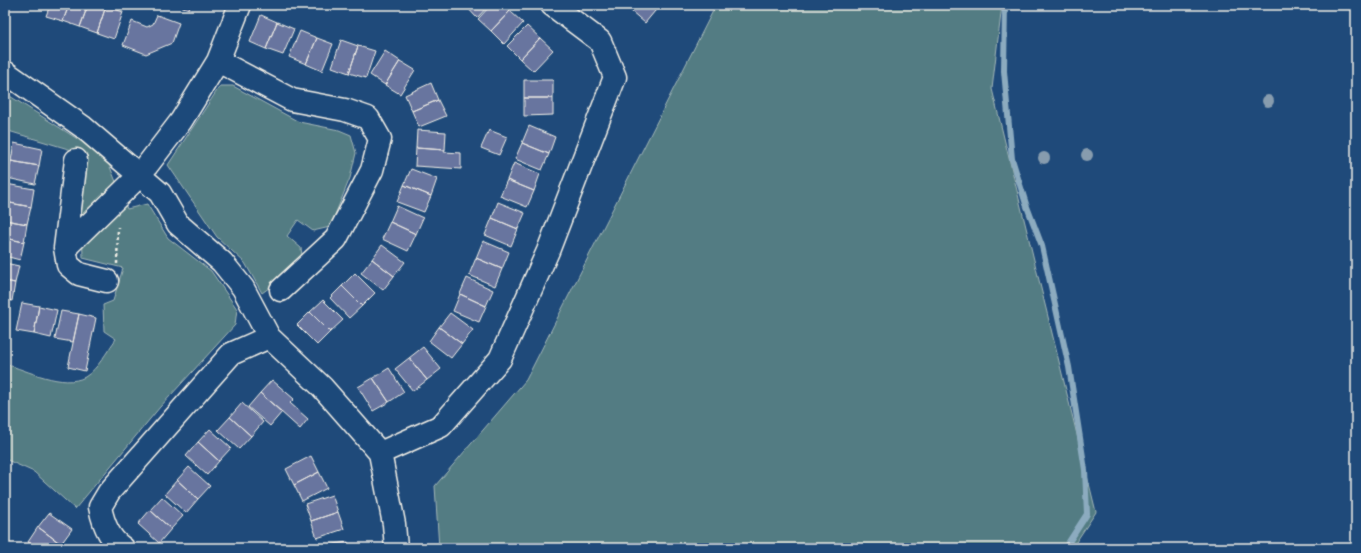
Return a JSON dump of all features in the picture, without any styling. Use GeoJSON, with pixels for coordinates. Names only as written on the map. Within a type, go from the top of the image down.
{"type":"FeatureCollection","features":[{"type":"Feature","properties":{"kind":"street"},"geometry":{"type":"LineString","coordinates":[[65,248],[139,176],[181,121],[218,61],[240,5]]}},
{"type":"Feature","properties":{"kind":"street"},"geometry":{"type":"LineString","coordinates":[[380,453],[441,426],[500,359],[548,250],[615,77],[600,41],[552,5]]}},
{"type":"Feature","properties":{"kind":"street"},"geometry":{"type":"LineString","coordinates":[[218,61],[292,100],[345,110],[368,118],[380,139],[372,170],[336,240],[281,290]]}},
{"type":"Feature","properties":{"kind":"street"},"geometry":{"type":"LineString","coordinates":[[5,72],[83,127],[160,193],[178,224],[222,262],[243,288],[269,337],[322,387],[380,453],[394,524],[396,548]]}},
{"type":"Feature","properties":{"kind":"street"},"geometry":{"type":"LineString","coordinates":[[76,160],[65,248],[68,264],[79,274],[107,281]]}},
{"type":"Feature","properties":{"kind":"street"},"geometry":{"type":"LineString","coordinates":[[117,547],[102,519],[100,507],[109,492],[231,354],[269,337]]}},
{"type":"Feature","properties":{"kind":"path"},"geometry":{"type":"LineString","coordinates":[[107,281],[117,276],[119,221],[117,198]]}},
{"type":"Feature","properties":{"kind":"green space"},"geometry":{"type":"Polygon","coordinates":[[[716,5],[1002,5],[992,89],[1096,512],[1072,548],[439,548],[435,486],[526,380],[716,5]]]}},
{"type":"Feature","properties":{"kind":"green space"},"geometry":{"type":"Polygon","coordinates":[[[220,86],[233,86],[299,122],[339,130],[351,135],[356,153],[350,178],[330,227],[313,231],[298,220],[287,236],[301,248],[303,263],[262,293],[245,263],[217,237],[168,165],[220,86]]]}},
{"type":"Feature","properties":{"kind":"green space"},"geometry":{"type":"Polygon","coordinates":[[[5,93],[106,157],[127,209],[147,204],[168,238],[211,271],[237,309],[235,325],[160,407],[75,509],[34,472],[5,459],[5,364],[56,380],[76,380],[90,374],[116,339],[104,331],[103,305],[113,301],[123,268],[83,258],[82,219],[75,212],[85,154],[5,130],[5,93]]]}},
{"type":"Feature","properties":{"kind":"building"},"geometry":{"type":"Polygon","coordinates":[[[50,5],[69,5],[63,21],[46,16],[50,5]]]}},
{"type":"Feature","properties":{"kind":"building"},"geometry":{"type":"Polygon","coordinates":[[[69,5],[88,5],[80,27],[63,21],[69,5]]]}},
{"type":"Feature","properties":{"kind":"building"},"geometry":{"type":"Polygon","coordinates":[[[88,5],[106,6],[97,33],[80,27],[88,5]]]}},
{"type":"Feature","properties":{"kind":"building"},"geometry":{"type":"Polygon","coordinates":[[[177,5],[191,5],[189,9],[177,5]]]}},
{"type":"Feature","properties":{"kind":"building"},"geometry":{"type":"Polygon","coordinates":[[[465,5],[489,5],[477,18],[465,5]]]}},
{"type":"Feature","properties":{"kind":"building"},"geometry":{"type":"Polygon","coordinates":[[[491,5],[505,5],[510,11],[491,31],[478,19],[491,5]]]}},
{"type":"Feature","properties":{"kind":"building"},"geometry":{"type":"Polygon","coordinates":[[[624,5],[636,5],[631,11],[624,5]]]}},
{"type":"Feature","properties":{"kind":"building"},"geometry":{"type":"Polygon","coordinates":[[[636,5],[660,5],[645,23],[631,11],[636,5]]]}},
{"type":"Feature","properties":{"kind":"building"},"geometry":{"type":"Polygon","coordinates":[[[106,6],[123,12],[114,39],[97,33],[106,6]]]}},
{"type":"Feature","properties":{"kind":"building"},"geometry":{"type":"Polygon","coordinates":[[[510,11],[523,23],[504,44],[491,31],[510,11]]]}},
{"type":"Feature","properties":{"kind":"building"},"geometry":{"type":"Polygon","coordinates":[[[157,15],[179,23],[172,43],[146,54],[123,45],[132,21],[147,27],[153,24],[157,15]]]}},
{"type":"Feature","properties":{"kind":"building"},"geometry":{"type":"Polygon","coordinates":[[[261,15],[277,22],[266,49],[250,42],[261,15]]]}},
{"type":"Feature","properties":{"kind":"building"},"geometry":{"type":"Polygon","coordinates":[[[277,22],[294,29],[283,55],[266,49],[277,22]]]}},
{"type":"Feature","properties":{"kind":"building"},"geometry":{"type":"Polygon","coordinates":[[[527,26],[540,38],[520,59],[507,46],[527,26]]]}},
{"type":"Feature","properties":{"kind":"building"},"geometry":{"type":"Polygon","coordinates":[[[300,31],[317,38],[306,64],[289,57],[300,31]]]}},
{"type":"Feature","properties":{"kind":"building"},"geometry":{"type":"Polygon","coordinates":[[[317,38],[333,44],[322,71],[306,64],[317,38]]]}},
{"type":"Feature","properties":{"kind":"building"},"geometry":{"type":"Polygon","coordinates":[[[540,38],[553,50],[533,71],[520,59],[540,38]]]}},
{"type":"Feature","properties":{"kind":"building"},"geometry":{"type":"Polygon","coordinates":[[[341,40],[358,46],[349,73],[332,67],[341,40]]]}},
{"type":"Feature","properties":{"kind":"building"},"geometry":{"type":"Polygon","coordinates":[[[358,46],[375,51],[366,78],[349,73],[358,46]]]}},
{"type":"Feature","properties":{"kind":"building"},"geometry":{"type":"Polygon","coordinates":[[[385,51],[400,61],[385,85],[370,75],[385,51]]]}},
{"type":"Feature","properties":{"kind":"building"},"geometry":{"type":"Polygon","coordinates":[[[400,61],[415,70],[400,94],[385,85],[400,61]]]}},
{"type":"Feature","properties":{"kind":"building"},"geometry":{"type":"Polygon","coordinates":[[[524,80],[553,80],[553,98],[524,98],[524,80]]]}},
{"type":"Feature","properties":{"kind":"building"},"geometry":{"type":"Polygon","coordinates":[[[431,83],[438,100],[412,111],[405,95],[431,83]]]}},
{"type":"Feature","properties":{"kind":"building"},"geometry":{"type":"Polygon","coordinates":[[[524,98],[553,98],[553,115],[524,116],[524,98]]]}},
{"type":"Feature","properties":{"kind":"building"},"geometry":{"type":"Polygon","coordinates":[[[438,100],[446,116],[419,127],[412,111],[438,100]]]}},
{"type":"Feature","properties":{"kind":"building"},"geometry":{"type":"Polygon","coordinates":[[[529,126],[555,137],[549,154],[522,143],[529,126]]]}},
{"type":"Feature","properties":{"kind":"building"},"geometry":{"type":"Polygon","coordinates":[[[417,130],[446,132],[445,150],[416,148],[417,130]]]}},
{"type":"Feature","properties":{"kind":"building"},"geometry":{"type":"Polygon","coordinates":[[[489,130],[507,137],[499,155],[481,148],[489,130]]]}},
{"type":"Feature","properties":{"kind":"building"},"geometry":{"type":"Polygon","coordinates":[[[14,143],[42,149],[39,166],[11,161],[14,143]]]}},
{"type":"Feature","properties":{"kind":"building"},"geometry":{"type":"Polygon","coordinates":[[[522,143],[549,154],[542,170],[515,159],[522,143]]]}},
{"type":"Feature","properties":{"kind":"building"},"geometry":{"type":"Polygon","coordinates":[[[416,148],[445,150],[444,152],[461,153],[461,169],[415,166],[416,148]]]}},
{"type":"Feature","properties":{"kind":"building"},"geometry":{"type":"Polygon","coordinates":[[[11,161],[39,166],[35,184],[7,178],[11,161]]]}},
{"type":"Feature","properties":{"kind":"building"},"geometry":{"type":"Polygon","coordinates":[[[514,163],[540,174],[534,191],[507,180],[514,163]]]}},
{"type":"Feature","properties":{"kind":"building"},"geometry":{"type":"Polygon","coordinates":[[[411,169],[437,179],[431,196],[404,185],[411,169]]]}},
{"type":"Feature","properties":{"kind":"building"},"geometry":{"type":"Polygon","coordinates":[[[507,180],[534,191],[527,207],[500,196],[507,180]]]}},
{"type":"Feature","properties":{"kind":"building"},"geometry":{"type":"Polygon","coordinates":[[[6,184],[34,189],[31,207],[5,202],[6,184]]]}},
{"type":"Feature","properties":{"kind":"building"},"geometry":{"type":"Polygon","coordinates":[[[404,185],[431,196],[424,212],[397,202],[404,185]]]}},
{"type":"Feature","properties":{"kind":"building"},"geometry":{"type":"Polygon","coordinates":[[[5,202],[31,207],[27,224],[5,220],[5,202]]]}},
{"type":"Feature","properties":{"kind":"building"},"geometry":{"type":"Polygon","coordinates":[[[498,202],[525,213],[518,229],[492,218],[498,202]]]}},
{"type":"Feature","properties":{"kind":"building"},"geometry":{"type":"Polygon","coordinates":[[[397,206],[423,218],[416,234],[390,222],[397,206]]]}},
{"type":"Feature","properties":{"kind":"building"},"geometry":{"type":"Polygon","coordinates":[[[492,218],[518,229],[511,246],[485,235],[492,218]]]}},
{"type":"Feature","properties":{"kind":"building"},"geometry":{"type":"Polygon","coordinates":[[[5,220],[27,224],[24,242],[5,238],[5,220]]]}},
{"type":"Feature","properties":{"kind":"building"},"geometry":{"type":"Polygon","coordinates":[[[390,222],[416,234],[408,251],[382,239],[390,222]]]}},
{"type":"Feature","properties":{"kind":"building"},"geometry":{"type":"Polygon","coordinates":[[[5,238],[24,242],[20,260],[5,256],[5,238]]]}},
{"type":"Feature","properties":{"kind":"building"},"geometry":{"type":"Polygon","coordinates":[[[483,241],[509,252],[502,269],[476,258],[483,241]]]}},
{"type":"Feature","properties":{"kind":"building"},"geometry":{"type":"Polygon","coordinates":[[[382,245],[405,262],[394,276],[372,259],[382,245]]]}},
{"type":"Feature","properties":{"kind":"building"},"geometry":{"type":"Polygon","coordinates":[[[476,258],[502,269],[495,286],[469,275],[476,258]]]}},
{"type":"Feature","properties":{"kind":"building"},"geometry":{"type":"Polygon","coordinates":[[[372,259],[394,276],[383,290],[361,273],[372,259]]]}},
{"type":"Feature","properties":{"kind":"building"},"geometry":{"type":"Polygon","coordinates":[[[5,263],[19,266],[15,283],[5,281],[5,263]]]}},
{"type":"Feature","properties":{"kind":"building"},"geometry":{"type":"Polygon","coordinates":[[[355,273],[375,293],[362,306],[342,286],[355,273]]]}},
{"type":"Feature","properties":{"kind":"building"},"geometry":{"type":"Polygon","coordinates":[[[467,278],[493,290],[486,306],[460,294],[467,278]]]}},
{"type":"Feature","properties":{"kind":"building"},"geometry":{"type":"Polygon","coordinates":[[[5,281],[15,283],[12,301],[5,299],[5,281]]]}},
{"type":"Feature","properties":{"kind":"building"},"geometry":{"type":"Polygon","coordinates":[[[342,286],[362,306],[349,318],[330,298],[342,286]]]}},
{"type":"Feature","properties":{"kind":"building"},"geometry":{"type":"Polygon","coordinates":[[[460,294],[486,306],[479,322],[453,311],[460,294]]]}},
{"type":"Feature","properties":{"kind":"building"},"geometry":{"type":"Polygon","coordinates":[[[323,300],[343,320],[330,332],[310,312],[323,300]]]}},
{"type":"Feature","properties":{"kind":"building"},"geometry":{"type":"Polygon","coordinates":[[[22,303],[39,306],[34,334],[16,331],[22,303]]]}},
{"type":"Feature","properties":{"kind":"building"},"geometry":{"type":"Polygon","coordinates":[[[39,306],[57,310],[51,338],[34,334],[39,306]]]}},
{"type":"Feature","properties":{"kind":"building"},"geometry":{"type":"Polygon","coordinates":[[[61,311],[79,314],[73,342],[55,339],[61,311]]]}},
{"type":"Feature","properties":{"kind":"building"},"geometry":{"type":"Polygon","coordinates":[[[310,312],[330,332],[317,345],[297,325],[310,312]]]}},
{"type":"Feature","properties":{"kind":"building"},"geometry":{"type":"Polygon","coordinates":[[[450,313],[473,330],[462,344],[439,327],[450,313]]]}},
{"type":"Feature","properties":{"kind":"building"},"geometry":{"type":"Polygon","coordinates":[[[79,314],[96,318],[85,371],[68,367],[79,314]]]}},
{"type":"Feature","properties":{"kind":"building"},"geometry":{"type":"Polygon","coordinates":[[[439,327],[462,344],[451,358],[429,341],[439,327]]]}},
{"type":"Feature","properties":{"kind":"building"},"geometry":{"type":"Polygon","coordinates":[[[423,347],[441,369],[427,380],[409,358],[423,347]]]}},
{"type":"Feature","properties":{"kind":"building"},"geometry":{"type":"Polygon","coordinates":[[[409,358],[427,380],[413,391],[395,369],[409,358]]]}},
{"type":"Feature","properties":{"kind":"building"},"geometry":{"type":"Polygon","coordinates":[[[389,368],[404,392],[389,402],[373,378],[389,368]]]}},
{"type":"Feature","properties":{"kind":"building"},"geometry":{"type":"Polygon","coordinates":[[[373,378],[389,402],[373,411],[358,387],[373,378]]]}},
{"type":"Feature","properties":{"kind":"building"},"geometry":{"type":"Polygon","coordinates":[[[272,380],[294,399],[290,403],[308,419],[300,429],[260,393],[272,380]]]}},
{"type":"Feature","properties":{"kind":"building"},"geometry":{"type":"Polygon","coordinates":[[[260,393],[282,412],[270,426],[248,407],[260,393]]]}},
{"type":"Feature","properties":{"kind":"building"},"geometry":{"type":"Polygon","coordinates":[[[242,403],[263,422],[251,436],[230,417],[242,403]]]}},
{"type":"Feature","properties":{"kind":"building"},"geometry":{"type":"Polygon","coordinates":[[[230,417],[251,436],[239,449],[218,430],[230,417]]]}},
{"type":"Feature","properties":{"kind":"building"},"geometry":{"type":"Polygon","coordinates":[[[210,429],[231,448],[219,461],[198,442],[210,429]]]}},
{"type":"Feature","properties":{"kind":"building"},"geometry":{"type":"Polygon","coordinates":[[[198,442],[219,461],[207,475],[186,456],[198,442]]]}},
{"type":"Feature","properties":{"kind":"building"},"geometry":{"type":"Polygon","coordinates":[[[311,456],[319,472],[294,485],[286,469],[311,456]]]}},
{"type":"Feature","properties":{"kind":"building"},"geometry":{"type":"Polygon","coordinates":[[[189,467],[210,486],[198,499],[177,480],[189,467]]]}},
{"type":"Feature","properties":{"kind":"building"},"geometry":{"type":"Polygon","coordinates":[[[319,472],[327,488],[302,501],[294,485],[319,472]]]}},
{"type":"Feature","properties":{"kind":"building"},"geometry":{"type":"Polygon","coordinates":[[[177,480],[198,499],[186,513],[165,494],[177,480]]]}},
{"type":"Feature","properties":{"kind":"building"},"geometry":{"type":"Polygon","coordinates":[[[332,495],[338,512],[311,521],[305,504],[332,495]]]}},
{"type":"Feature","properties":{"kind":"building"},"geometry":{"type":"Polygon","coordinates":[[[162,497],[183,516],[171,529],[150,510],[162,497]]]}},
{"type":"Feature","properties":{"kind":"building"},"geometry":{"type":"Polygon","coordinates":[[[150,510],[171,529],[159,543],[138,524],[150,510]]]}},
{"type":"Feature","properties":{"kind":"building"},"geometry":{"type":"Polygon","coordinates":[[[338,512],[344,529],[317,538],[311,521],[338,512]]]}},
{"type":"Feature","properties":{"kind":"building"},"geometry":{"type":"Polygon","coordinates":[[[49,513],[72,529],[61,544],[38,527],[49,513]]]}},
{"type":"Feature","properties":{"kind":"building"},"geometry":{"type":"Polygon","coordinates":[[[38,527],[61,544],[58,548],[37,548],[28,542],[38,527]]]}},
{"type":"Feature","properties":{"kind":"building"},"geometry":{"type":"Polygon","coordinates":[[[348,542],[349,548],[320,548],[319,546],[348,542]]]}},
{"type":"Feature","properties":{"kind":"waterway"},"geometry":{"type":"LineString","coordinates":[[1005,5],[1004,71],[1012,159],[1026,204],[1042,246],[1069,367],[1085,470],[1087,514],[1065,548]]}}]}
